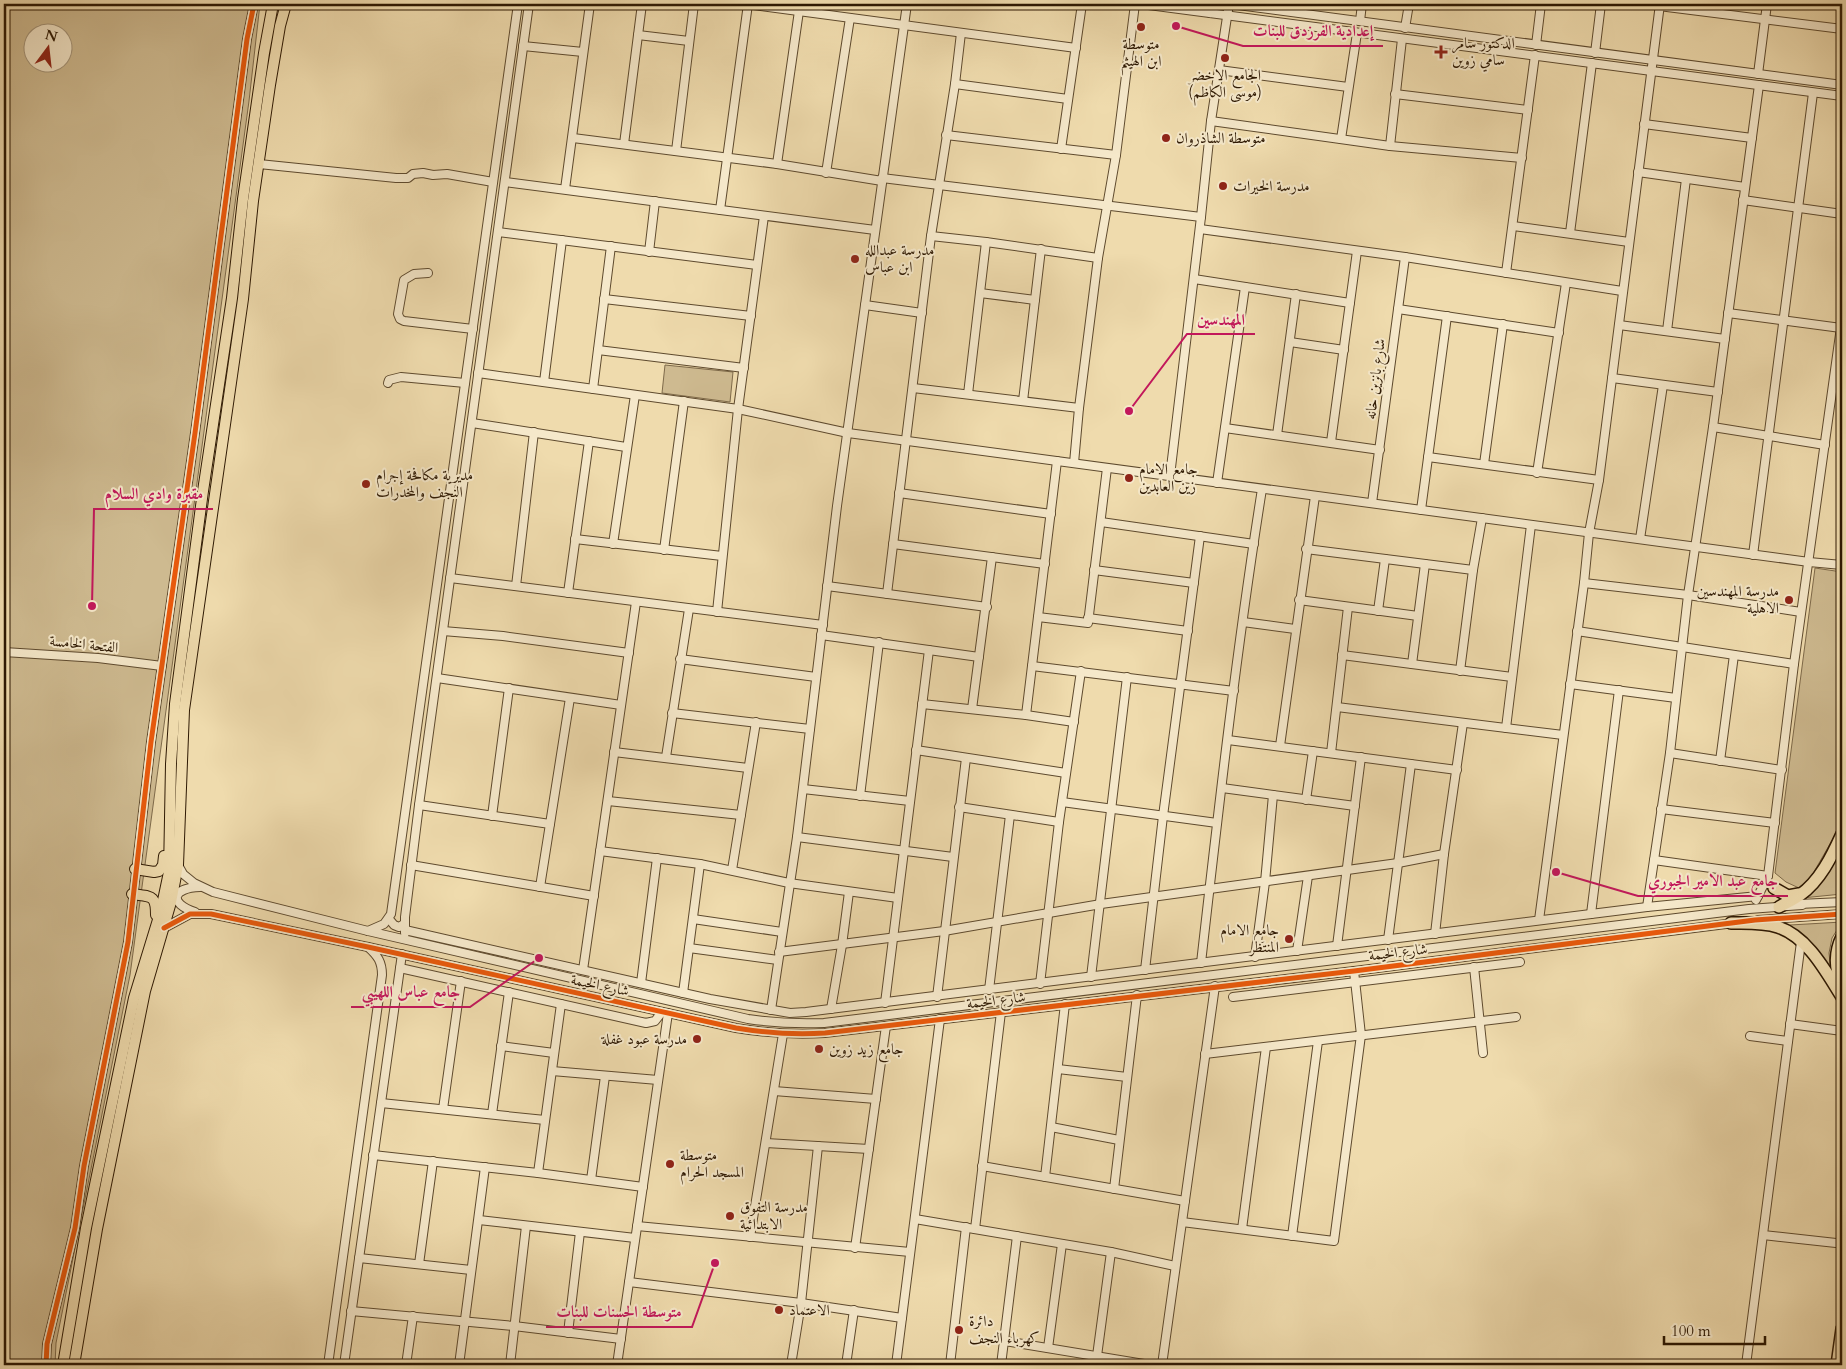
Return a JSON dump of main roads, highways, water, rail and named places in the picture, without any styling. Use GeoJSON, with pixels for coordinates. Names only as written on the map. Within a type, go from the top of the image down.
{"type":"FeatureCollection","features":[{"type":"Feature","properties":{"kind":"highway"},"geometry":{"type":"LineString","coordinates":[[1784,904],[1805,891],[1818,878],[1842,834]]}},
{"type":"Feature","properties":{"kind":"highway"},"geometry":{"type":"LineString","coordinates":[[1774,888],[1788,896],[1805,891]]}},
{"type":"Feature","properties":{"kind":"highway"},"geometry":{"type":"LineString","coordinates":[[1731,923],[1769,925],[1789,932],[1817,960],[1842,997]]}},
{"type":"Feature","properties":{"kind":"highway"},"geometry":{"type":"LineString","coordinates":[[1842,937],[1836,960],[1842,982]]}},
{"type":"Feature","properties":{"kind":"highway"},"geometry":{"type":"LineString","coordinates":[[1837,1365],[1842,1329]]}},
{"type":"Feature","properties":{"kind":"main road"},"geometry":{"type":"LineString","coordinates":[[160,927],[171,902],[178,865],[184,710],[243,299],[274,54],[286,4]]}},
{"type":"Feature","properties":{"kind":"main road"},"geometry":{"type":"LineString","coordinates":[[74,1365],[133,1024],[148,976],[160,927],[169,872],[170,764],[175,704],[203,491],[232,298],[264,53],[272,8],[274,11],[279,12],[282,18]]}},
{"type":"Feature","properties":{"kind":"main road"},"geometry":{"type":"LineString","coordinates":[[135,869],[154,872],[161,870],[165,848],[170,836]]}},
{"type":"Feature","properties":{"kind":"main road"},"geometry":{"type":"LineString","coordinates":[[132,894],[154,899],[160,927]]}},
{"type":"Feature","properties":{"kind":"main road"},"geometry":{"type":"LineString","coordinates":[[64,1365],[86,1228],[130,1040]]}},
{"type":"Feature","properties":{"kind":"place","name":"إعدادية الفرزدق للبنات"},"geometry":{"type":"Point","coordinates":[1176,26]}},
{"type":"Feature","properties":{"kind":"place","name":"متوسطة ابن الهيثم"},"geometry":{"type":"Point","coordinates":[1141,27]}},
{"type":"Feature","properties":{"kind":"place","name":"الدكتور سامر سامي زوين"},"geometry":{"type":"Point","coordinates":[1441,52]}},
{"type":"Feature","properties":{"kind":"place","name":"الجامع الاخضر (موسى الكاظم)"},"geometry":{"type":"Point","coordinates":[1225,58]}},
{"type":"Feature","properties":{"kind":"place","name":"متوسطة الشاذروان"},"geometry":{"type":"Point","coordinates":[1166,138]}},
{"type":"Feature","properties":{"kind":"place","name":"مدرسة الخيرات"},"geometry":{"type":"Point","coordinates":[1223,186]}},
{"type":"Feature","properties":{"kind":"place","name":"مدرسة عبدالله ابن عباس"},"geometry":{"type":"Point","coordinates":[855,259]}},
{"type":"Feature","properties":{"kind":"place","name":"المهندسين"},"geometry":{"type":"Point","coordinates":[1129,411]}},
{"type":"Feature","properties":{"kind":"place","name":"جامع الامام زين العابدين"},"geometry":{"type":"Point","coordinates":[1129,478]}},
{"type":"Feature","properties":{"kind":"place","name":"مديرية مكافحة إجرام النجف والمخدرات"},"geometry":{"type":"Point","coordinates":[366,484]}},
{"type":"Feature","properties":{"kind":"place","name":"مدرسة المهندسين الاهلية"},"geometry":{"type":"Point","coordinates":[1789,600]}},
{"type":"Feature","properties":{"kind":"place","name":"مقبرة وادي السلام"},"geometry":{"type":"Point","coordinates":[92,606]}},
{"type":"Feature","properties":{"kind":"place","name":"جامع عبد الامير الجبوري"},"geometry":{"type":"Point","coordinates":[1556,872]}},
{"type":"Feature","properties":{"kind":"place","name":"جامع الامام المنتظر"},"geometry":{"type":"Point","coordinates":[1289,939]}},
{"type":"Feature","properties":{"kind":"place","name":"جامع عباس اللهيبي"},"geometry":{"type":"Point","coordinates":[539,958]}},
{"type":"Feature","properties":{"kind":"place","name":"مدرسة عبود غفلة"},"geometry":{"type":"Point","coordinates":[697,1039]}},
{"type":"Feature","properties":{"kind":"place","name":"جامع زيد زوين"},"geometry":{"type":"Point","coordinates":[819,1049]}},
{"type":"Feature","properties":{"kind":"place","name":"متوسطة المسجد الحرام"},"geometry":{"type":"Point","coordinates":[670,1164]}},
{"type":"Feature","properties":{"kind":"place","name":"مدرسة التفوق الابتدائية"},"geometry":{"type":"Point","coordinates":[730,1216]}},
{"type":"Feature","properties":{"kind":"place","name":"متوسطة الحسنات للبنات"},"geometry":{"type":"Point","coordinates":[715,1263]}},
{"type":"Feature","properties":{"kind":"place","name":"الاعتماد"},"geometry":{"type":"Point","coordinates":[779,1310]}},
{"type":"Feature","properties":{"kind":"place","name":"دائرة كهرباء النجف"},"geometry":{"type":"Point","coordinates":[959,1330]}}]}
